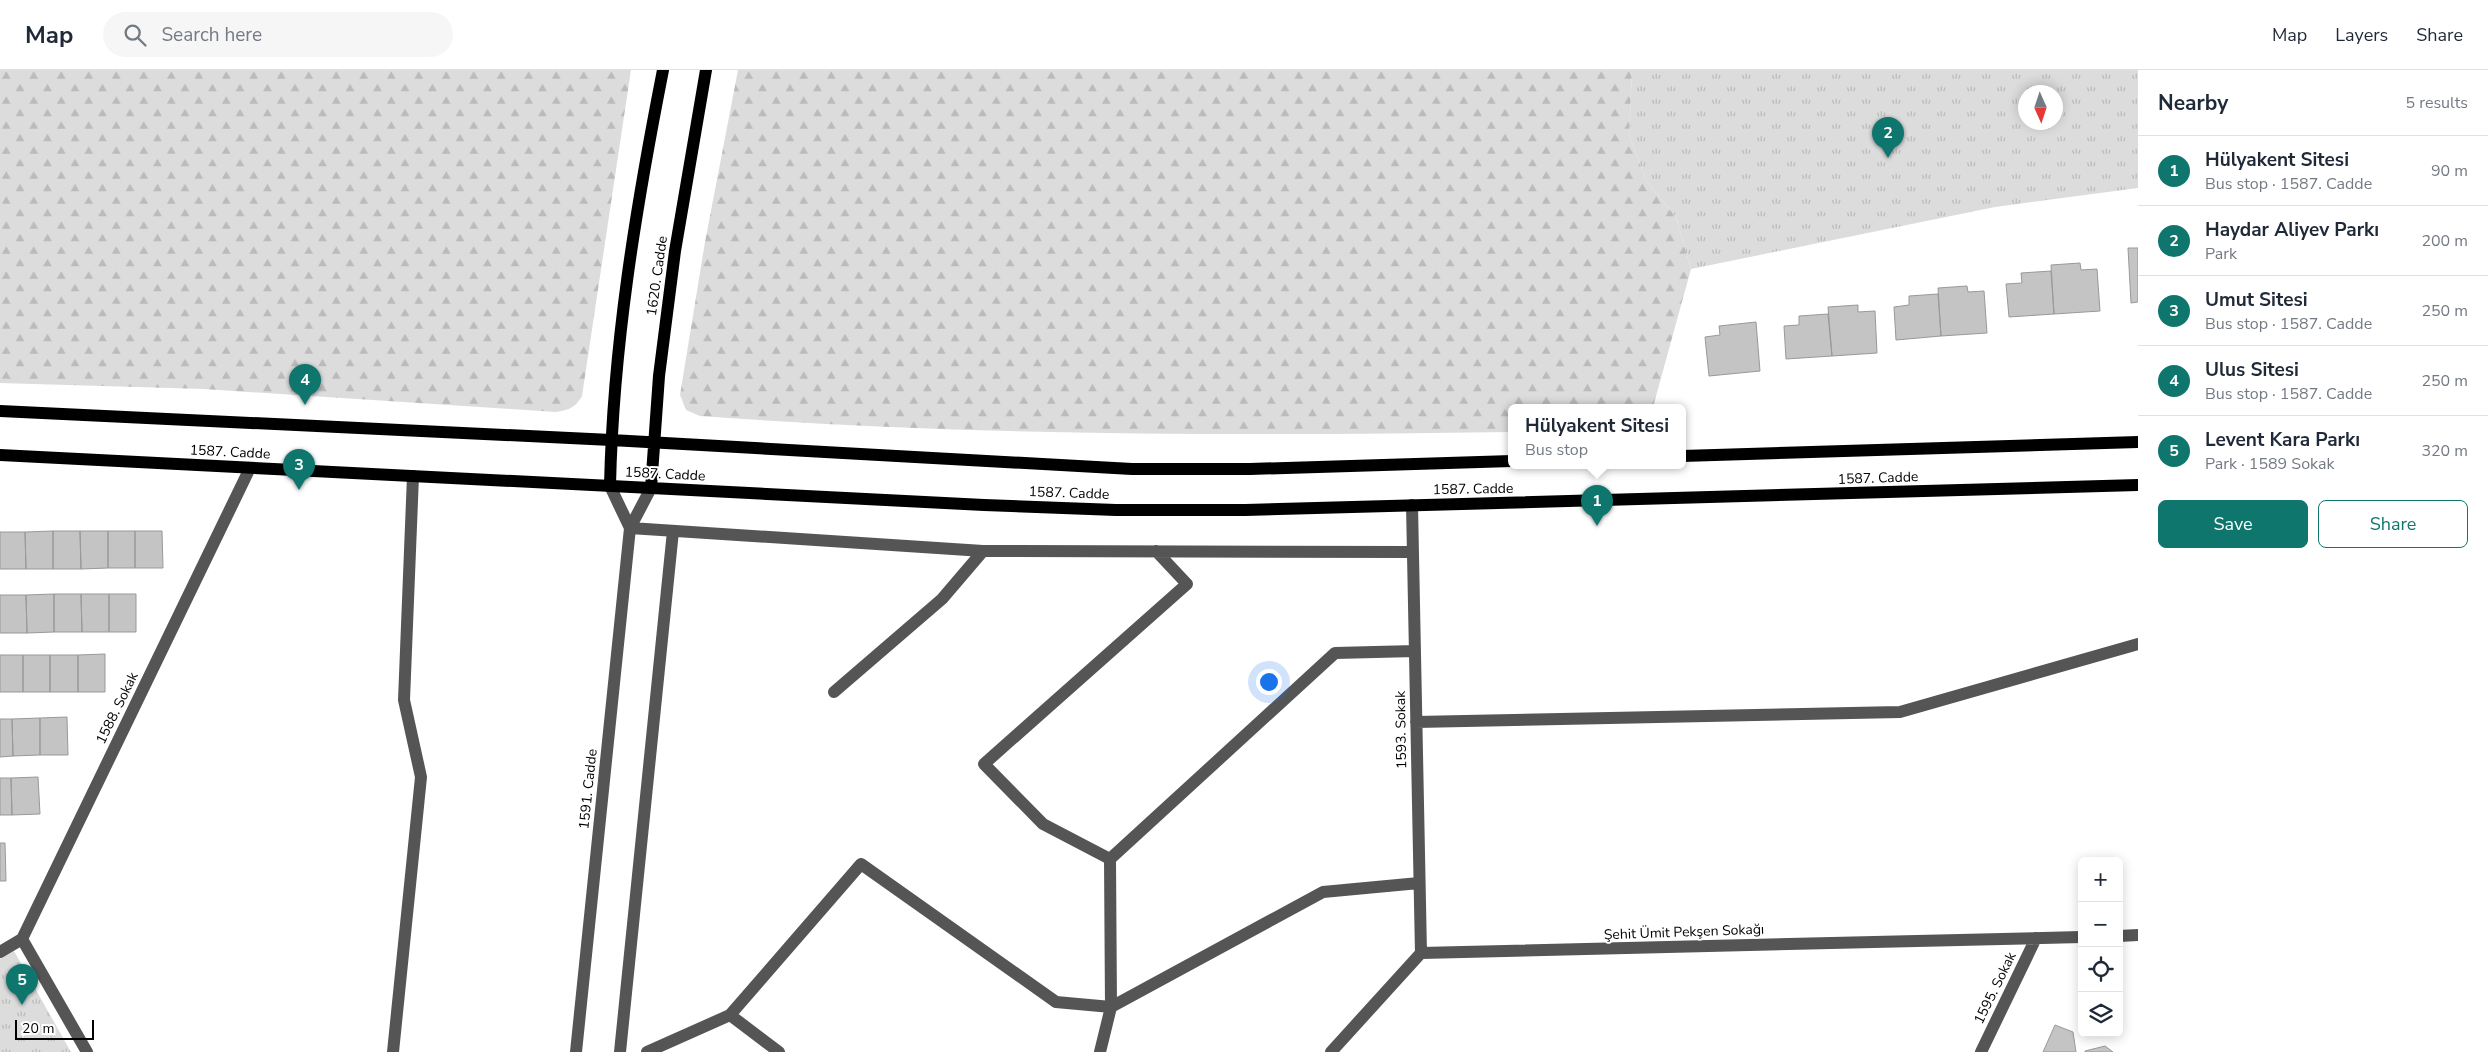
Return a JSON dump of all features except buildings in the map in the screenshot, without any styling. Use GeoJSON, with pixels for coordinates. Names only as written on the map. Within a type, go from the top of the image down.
{"type":"FeatureCollection","features":[{"type":"Feature","properties":{"kind":"main road","name":"1620. Cadde"},"geometry":{"type":"LineString","coordinates":[[610,486],[615,376],[633,237],[663,70]]}},
{"type":"Feature","properties":{"kind":"main road","name":"1620. Cadde"},"geometry":{"type":"LineString","coordinates":[[651,488],[659,376],[675,251],[706,70]]}},
{"type":"Feature","properties":{"kind":"main road","name":"1587. Cadde"},"geometry":{"type":"LineString","coordinates":[[0,411],[611,440],[1132,469],[1250,469],[1508,461]]}},
{"type":"Feature","properties":{"kind":"main road","name":"1587. Cadde"},"geometry":{"type":"LineString","coordinates":[[1686,456],[2138,442]]}},
{"type":"Feature","properties":{"kind":"main road","name":"1587. Cadde"},"geometry":{"type":"LineString","coordinates":[[0,455],[1116,510],[1245,510],[2138,485]]}},
{"type":"Feature","properties":{"kind":"street","name":"1588. Sokak"},"geometry":{"type":"LineString","coordinates":[[22,939],[250,468]]}},
{"type":"Feature","properties":{"kind":"street"},"geometry":{"type":"LineString","coordinates":[[393,1052],[421,777],[404,700],[413,476]]}},
{"type":"Feature","properties":{"kind":"street"},"geometry":{"type":"LineString","coordinates":[[610,486],[630,528]]}},
{"type":"Feature","properties":{"kind":"street"},"geometry":{"type":"LineString","coordinates":[[630,528],[651,488]]}},
{"type":"Feature","properties":{"kind":"street","name":"1593. Sokak"},"geometry":{"type":"LineString","coordinates":[[1412,505],[1421,953]]}},
{"type":"Feature","properties":{"kind":"street"},"geometry":{"type":"LineString","coordinates":[[630,528],[983,551],[1412,552]]}},
{"type":"Feature","properties":{"kind":"street","name":"1591. Cadde"},"geometry":{"type":"LineString","coordinates":[[576,1052],[630,528]]}},
{"type":"Feature","properties":{"kind":"street"},"geometry":{"type":"LineString","coordinates":[[620,1052],[673,531]]}},
{"type":"Feature","properties":{"kind":"street"},"geometry":{"type":"LineString","coordinates":[[834,692],[942,599],[983,551]]}},
{"type":"Feature","properties":{"kind":"street"},"geometry":{"type":"LineString","coordinates":[[1110,859],[1043,824],[984,764],[1187,584],[1156,551]]}},
{"type":"Feature","properties":{"kind":"street"},"geometry":{"type":"LineString","coordinates":[[1416,722],[1900,712],[2138,644]]}},
{"type":"Feature","properties":{"kind":"street"},"geometry":{"type":"LineString","coordinates":[[1100,1052],[1111,1007],[1110,859],[1335,654],[1415,651]]}},
{"type":"Feature","properties":{"kind":"street"},"geometry":{"type":"LineString","coordinates":[[647,1052],[730,1015],[861,864],[1056,1002],[1111,1007],[1323,892],[1419,883]]}},
{"type":"Feature","properties":{"kind":"street"},"geometry":{"type":"LineString","coordinates":[[2123,936],[2138,935]]}},
{"type":"Feature","properties":{"kind":"street","name":"Şehit Ümit Pekşen Sokağı"},"geometry":{"type":"LineString","coordinates":[[1421,953],[2078,937]]}},
{"type":"Feature","properties":{"kind":"street","name":"1595. Sokak"},"geometry":{"type":"LineString","coordinates":[[1981,1052],[2036,938]]}},
{"type":"Feature","properties":{"kind":"street"},"geometry":{"type":"LineString","coordinates":[[0,952],[22,939],[87,1052]]}},
{"type":"Feature","properties":{"kind":"street"},"geometry":{"type":"LineString","coordinates":[[1331,1052],[1421,953]]}},
{"type":"Feature","properties":{"kind":"street"},"geometry":{"type":"LineString","coordinates":[[730,1015],[779,1052]]}},
{"type":"Feature","properties":{"kind":"green space"},"geometry":{"type":"Polygon","coordinates":[[[0,70],[631,70],[582,396],[571,408],[556,412],[204,389],[0,383],[0,70]]]}},
{"type":"Feature","properties":{"kind":"green space"},"geometry":{"type":"Polygon","coordinates":[[[738,70],[1632,70],[1629,135],[1647,182],[1676,217],[1691,269],[1654,404],[1508,404],[1508,432],[1207,434],[1004,431],[801,423],[700,416],[686,410],[680,395],[705,242],[738,70]]]}},
{"type":"Feature","properties":{"kind":"green space"},"geometry":{"type":"Polygon","coordinates":[[[1632,70],[2138,70],[2138,188],[1995,207],[1691,269],[1676,217],[1647,182],[1629,135],[1632,70]]]}},
{"type":"Feature","properties":{"kind":"green space"},"geometry":{"type":"Polygon","coordinates":[[[14,951],[71,1052],[0,1052],[0,959],[14,951]]]}},
{"type":"Feature","properties":{"kind":"place","name":"Haydar Aliyev Parkı"},"geometry":{"type":"Point","coordinates":[1888,158]}},
{"type":"Feature","properties":{"kind":"place","name":"Ulus Sitesi"},"geometry":{"type":"Point","coordinates":[305,405]}},
{"type":"Feature","properties":{"kind":"place","name":"Umut Sitesi"},"geometry":{"type":"Point","coordinates":[299,490]}},
{"type":"Feature","properties":{"kind":"place","name":"Hülyakent Sitesi"},"geometry":{"type":"Point","coordinates":[1597,526]}},
{"type":"Feature","properties":{"kind":"place","name":"Levent Kara Parkı"},"geometry":{"type":"Point","coordinates":[22,1005]}}]}
